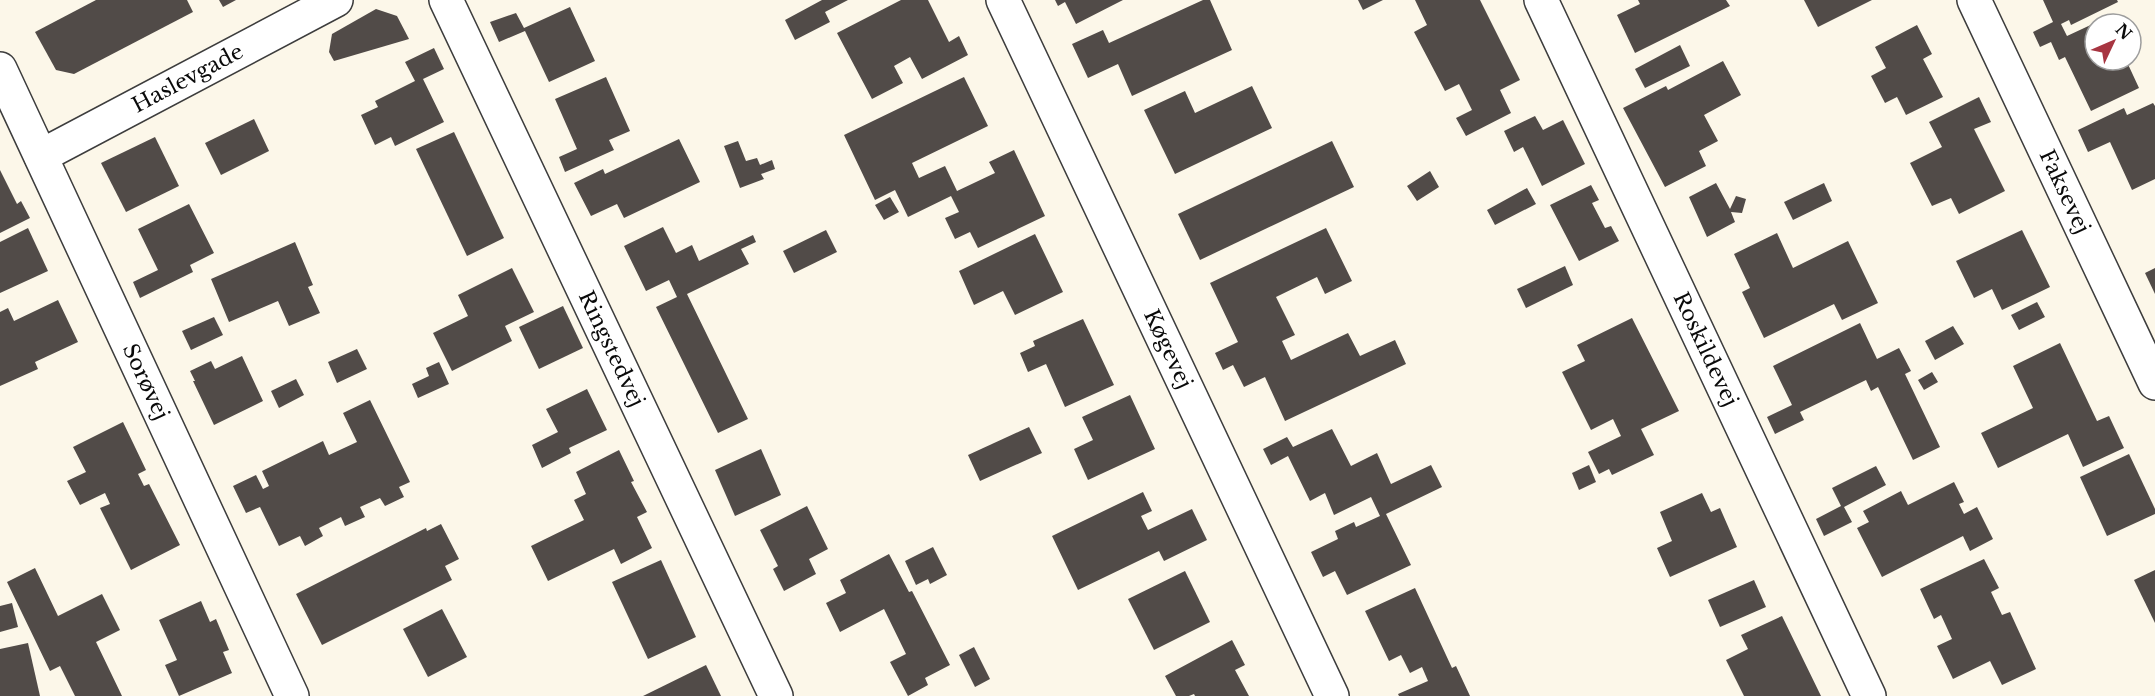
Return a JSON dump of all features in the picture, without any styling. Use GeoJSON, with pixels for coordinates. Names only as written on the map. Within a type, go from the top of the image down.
{"type":"FeatureCollection","features":[{"type":"Feature","properties":{"kind":"street","name":"Haslevgade"},"geometry":{"type":"LineString","coordinates":[[41,156],[336,0]]}},
{"type":"Feature","properties":{"kind":"street","name":"Ringstedvej"},"geometry":{"type":"LineString","coordinates":[[446,0],[776,696]]}},
{"type":"Feature","properties":{"kind":"street","name":"Køgevej"},"geometry":{"type":"LineString","coordinates":[[1003,0],[1332,696]]}},
{"type":"Feature","properties":{"kind":"street","name":"Roskildevej"},"geometry":{"type":"LineString","coordinates":[[1541,0],[1869,696]]}},
{"type":"Feature","properties":{"kind":"street","name":"Faksevej"},"geometry":{"type":"LineString","coordinates":[[1974,0],[2155,383]]}},
{"type":"Feature","properties":{"kind":"street","name":"Sorøvej"},"geometry":{"type":"LineString","coordinates":[[0,69],[292,696]]}},
{"type":"Feature","properties":{"kind":"building"},"geometry":{"type":"Polygon","coordinates":[[[96,0],[187,0],[193,12],[74,74],[56,70],[35,32],[96,0]]]}},
{"type":"Feature","properties":{"kind":"building"},"geometry":{"type":"Polygon","coordinates":[[[219,0],[236,0],[223,7],[219,0]]]}},
{"type":"Feature","properties":{"kind":"building"},"geometry":{"type":"Polygon","coordinates":[[[822,0],[848,0],[825,12],[830,22],[795,40],[785,20],[822,0]]]}},
{"type":"Feature","properties":{"kind":"building"},"geometry":{"type":"Polygon","coordinates":[[[901,0],[928,0],[949,42],[959,36],[968,55],[922,79],[910,57],[894,66],[903,83],[872,99],[837,33],[901,0]]]}},
{"type":"Feature","properties":{"kind":"building"},"geometry":{"type":"Polygon","coordinates":[[[1055,0],[1123,0],[1076,24],[1065,2],[1058,6],[1055,0]]]}},
{"type":"Feature","properties":{"kind":"building"},"geometry":{"type":"Polygon","coordinates":[[[1203,0],[1210,0],[1232,50],[1132,96],[1118,64],[1088,78],[1072,44],[1103,30],[1109,43],[1203,0]]]}},
{"type":"Feature","properties":{"kind":"building"},"geometry":{"type":"Polygon","coordinates":[[[1358,0],[1383,0],[1363,10],[1358,0]]]}},
{"type":"Feature","properties":{"kind":"building"},"geometry":{"type":"Polygon","coordinates":[[[1415,0],[1480,0],[1520,80],[1500,90],[1511,113],[1466,136],[1456,118],[1472,110],[1459,84],[1445,91],[1414,32],[1427,25],[1415,0]]]}},
{"type":"Feature","properties":{"kind":"building"},"geometry":{"type":"Polygon","coordinates":[[[1638,0],[1726,0],[1730,6],[1635,53],[1617,15],[1640,4],[1638,0]]]}},
{"type":"Feature","properties":{"kind":"building"},"geometry":{"type":"Polygon","coordinates":[[[1804,0],[1872,0],[1818,27],[1804,0]]]}},
{"type":"Feature","properties":{"kind":"building"},"geometry":{"type":"Polygon","coordinates":[[[2043,0],[2117,0],[2118,2],[2098,12],[2083,12],[2083,19],[2071,25],[2069,20],[2061,24],[2067,36],[2083,29],[2083,72],[2132,72],[2139,88],[2091,111],[2065,57],[2059,60],[2051,42],[2040,47],[2033,32],[2053,22],[2043,0]]]}},
{"type":"Feature","properties":{"kind":"building"},"geometry":{"type":"Polygon","coordinates":[[[570,7],[595,61],[549,82],[525,31],[499,42],[490,22],[516,13],[524,28],[570,7]]]}},
{"type":"Feature","properties":{"kind":"building"},"geometry":{"type":"Polygon","coordinates":[[[376,9],[397,16],[409,39],[334,61],[329,52],[332,34],[376,9]]]}},
{"type":"Feature","properties":{"kind":"building"},"geometry":{"type":"Polygon","coordinates":[[[1917,25],[1932,54],[1923,59],[1943,97],[1906,115],[1897,97],[1885,103],[1871,76],[1886,68],[1875,47],[1917,25]]]}},
{"type":"Feature","properties":{"kind":"building"},"geometry":{"type":"Polygon","coordinates":[[[1680,45],[1690,66],[1645,88],[1635,69],[1680,45]]]}},
{"type":"Feature","properties":{"kind":"building"},"geometry":{"type":"Polygon","coordinates":[[[434,48],[444,69],[423,79],[444,122],[395,146],[391,137],[375,145],[361,115],[378,107],[375,101],[415,81],[405,62],[434,48]]]}},
{"type":"Feature","properties":{"kind":"building"},"geometry":{"type":"Polygon","coordinates":[[[1723,61],[1741,95],[1704,115],[1718,141],[1699,151],[1706,166],[1665,187],[1623,108],[1666,86],[1668,90],[1723,61]]]}},
{"type":"Feature","properties":{"kind":"building"},"geometry":{"type":"Polygon","coordinates":[[[606,77],[630,131],[609,140],[614,150],[565,172],[559,157],[577,149],[555,99],[606,77]]]}},
{"type":"Feature","properties":{"kind":"building"},"geometry":{"type":"Polygon","coordinates":[[[964,77],[988,126],[912,163],[919,178],[945,166],[957,191],[995,173],[989,162],[1014,150],[1045,216],[978,248],[970,232],[955,239],[945,218],[959,212],[951,196],[908,217],[895,190],[875,200],[844,135],[964,77]]]}},
{"type":"Feature","properties":{"kind":"building"},"geometry":{"type":"Polygon","coordinates":[[[1252,86],[1272,128],[1175,174],[1144,110],[1185,91],[1195,113],[1252,86]]]}},
{"type":"Feature","properties":{"kind":"building"},"geometry":{"type":"Polygon","coordinates":[[[1979,97],[1991,122],[1974,129],[2005,191],[1959,214],[1951,198],[1932,206],[1910,163],[1942,147],[1929,122],[1979,97]]]}},
{"type":"Feature","properties":{"kind":"building"},"geometry":{"type":"Polygon","coordinates":[[[2153,103],[2155,106],[2155,179],[2132,190],[2110,142],[2088,152],[2078,130],[2124,108],[2127,115],[2153,103]]]}},
{"type":"Feature","properties":{"kind":"building"},"geometry":{"type":"Polygon","coordinates":[[[1535,116],[1543,130],[1563,120],[1585,164],[1542,186],[1523,147],[1514,152],[1504,131],[1535,116]]]}},
{"type":"Feature","properties":{"kind":"building"},"geometry":{"type":"Polygon","coordinates":[[[254,119],[269,151],[221,175],[205,143],[254,119]]]}},
{"type":"Feature","properties":{"kind":"building"},"geometry":{"type":"Polygon","coordinates":[[[454,132],[504,238],[467,256],[416,149],[454,132]]]}},
{"type":"Feature","properties":{"kind":"building"},"geometry":{"type":"Polygon","coordinates":[[[155,137],[179,186],[126,212],[101,163],[155,137]]]}},
{"type":"Feature","properties":{"kind":"building"},"geometry":{"type":"Polygon","coordinates":[[[679,139],[700,182],[624,218],[617,204],[591,216],[574,183],[603,169],[605,174],[679,139]]]}},
{"type":"Feature","properties":{"kind":"building"},"geometry":{"type":"Polygon","coordinates":[[[738,141],[746,161],[757,158],[760,165],[772,160],[775,169],[761,174],[764,179],[740,188],[724,146],[738,141]]]}},
{"type":"Feature","properties":{"kind":"building"},"geometry":{"type":"Polygon","coordinates":[[[1332,141],[1354,187],[1200,260],[1178,214],[1332,141]]]}},
{"type":"Feature","properties":{"kind":"building"},"geometry":{"type":"Polygon","coordinates":[[[0,170],[17,204],[21,201],[30,218],[0,233],[0,170]]]}},
{"type":"Feature","properties":{"kind":"building"},"geometry":{"type":"Polygon","coordinates":[[[1430,171],[1439,187],[1417,201],[1407,186],[1430,171]]]}},
{"type":"Feature","properties":{"kind":"building"},"geometry":{"type":"Polygon","coordinates":[[[1716,183],[1730,209],[1736,196],[1746,199],[1742,213],[1731,212],[1735,222],[1707,237],[1689,197],[1716,183]]]}},
{"type":"Feature","properties":{"kind":"building"},"geometry":{"type":"Polygon","coordinates":[[[1824,183],[1832,201],[1793,220],[1784,202],[1824,183]]]}},
{"type":"Feature","properties":{"kind":"building"},"geometry":{"type":"Polygon","coordinates":[[[1591,185],[1599,200],[1592,203],[1605,228],[1611,226],[1619,241],[1579,261],[1550,205],[1591,185]]]}},
{"type":"Feature","properties":{"kind":"building"},"geometry":{"type":"Polygon","coordinates":[[[1527,188],[1536,204],[1495,225],[1487,210],[1527,188]]]}},
{"type":"Feature","properties":{"kind":"building"},"geometry":{"type":"Polygon","coordinates":[[[890,197],[899,212],[884,220],[875,205],[890,197]]]}},
{"type":"Feature","properties":{"kind":"building"},"geometry":{"type":"Polygon","coordinates":[[[189,204],[214,253],[190,265],[193,272],[140,298],[133,282],[158,270],[138,229],[189,204]]]}},
{"type":"Feature","properties":{"kind":"building"},"geometry":{"type":"Polygon","coordinates":[[[663,227],[676,253],[692,245],[699,261],[753,235],[756,242],[741,249],[749,264],[687,294],[748,419],[718,433],[656,307],[677,297],[669,280],[646,291],[624,246],[663,227]]]}},
{"type":"Feature","properties":{"kind":"building"},"geometry":{"type":"Polygon","coordinates":[[[28,228],[48,271],[0,293],[0,242],[28,228]]]}},
{"type":"Feature","properties":{"kind":"building"},"geometry":{"type":"Polygon","coordinates":[[[1326,228],[1352,281],[1325,294],[1317,277],[1276,297],[1295,335],[1282,341],[1291,360],[1348,333],[1360,356],[1395,340],[1406,364],[1285,421],[1265,377],[1244,387],[1233,365],[1223,370],[1215,353],[1238,342],[1210,283],[1326,228]]]}},
{"type":"Feature","properties":{"kind":"building"},"geometry":{"type":"Polygon","coordinates":[[[826,230],[837,252],[794,273],[783,251],[826,230]]]}},
{"type":"Feature","properties":{"kind":"building"},"geometry":{"type":"Polygon","coordinates":[[[2022,230],[2050,287],[2002,310],[1992,289],[1974,298],[1956,261],[2022,230]]]}},
{"type":"Feature","properties":{"kind":"building"},"geometry":{"type":"Polygon","coordinates":[[[1777,233],[1793,268],[1848,241],[1878,303],[1842,320],[1834,304],[1764,338],[1742,292],[1750,288],[1734,254],[1777,233]]]}},
{"type":"Feature","properties":{"kind":"building"},"geometry":{"type":"Polygon","coordinates":[[[1035,234],[1063,292],[1015,315],[1003,291],[974,305],[959,271],[1035,234]]]}},
{"type":"Feature","properties":{"kind":"building"},"geometry":{"type":"Polygon","coordinates":[[[295,242],[313,285],[308,287],[320,313],[289,326],[278,301],[229,322],[211,279],[295,242]]]}},
{"type":"Feature","properties":{"kind":"building"},"geometry":{"type":"Polygon","coordinates":[[[1565,266],[1573,285],[1526,308],[1517,289],[1565,266]]]}},
{"type":"Feature","properties":{"kind":"building"},"geometry":{"type":"Polygon","coordinates":[[[512,268],[534,312],[505,326],[512,341],[452,371],[433,333],[468,316],[458,295],[512,268]]]}},
{"type":"Feature","properties":{"kind":"building"},"geometry":{"type":"Polygon","coordinates":[[[2155,268],[2155,294],[2145,273],[2155,268]]]}},
{"type":"Feature","properties":{"kind":"building"},"geometry":{"type":"Polygon","coordinates":[[[58,300],[78,342],[35,362],[38,369],[0,386],[0,312],[8,308],[14,321],[58,300]]]}},
{"type":"Feature","properties":{"kind":"building"},"geometry":{"type":"Polygon","coordinates":[[[2037,302],[2045,317],[2019,330],[2011,315],[2037,302]]]}},
{"type":"Feature","properties":{"kind":"building"},"geometry":{"type":"Polygon","coordinates":[[[563,306],[583,348],[539,369],[519,327],[563,306]]]}},
{"type":"Feature","properties":{"kind":"building"},"geometry":{"type":"Polygon","coordinates":[[[214,317],[223,335],[191,350],[182,331],[214,317]]]}},
{"type":"Feature","properties":{"kind":"building"},"geometry":{"type":"Polygon","coordinates":[[[1632,318],[1679,411],[1641,429],[1654,455],[1612,475],[1609,469],[1599,474],[1588,452],[1621,436],[1613,419],[1591,430],[1562,372],[1585,361],[1577,345],[1632,318]]]}},
{"type":"Feature","properties":{"kind":"building"},"geometry":{"type":"Polygon","coordinates":[[[1083,319],[1114,385],[1065,407],[1046,364],[1028,372],[1020,353],[1035,346],[1033,341],[1083,319]]]}},
{"type":"Feature","properties":{"kind":"building"},"geometry":{"type":"Polygon","coordinates":[[[1860,323],[1877,359],[1899,348],[1911,371],[1905,374],[1940,447],[1913,460],[1878,387],[1871,391],[1866,380],[1800,412],[1804,420],[1775,434],[1767,417],[1792,405],[1773,366],[1860,323]]]}},
{"type":"Feature","properties":{"kind":"building"},"geometry":{"type":"Polygon","coordinates":[[[1953,326],[1964,344],[1935,360],[1925,341],[1953,326]]]}},
{"type":"Feature","properties":{"kind":"building"},"geometry":{"type":"Polygon","coordinates":[[[2060,343],[2097,421],[2109,416],[2124,448],[2083,467],[2068,434],[1998,468],[1981,433],[2033,408],[2013,366],[2060,343]]]}},
{"type":"Feature","properties":{"kind":"building"},"geometry":{"type":"Polygon","coordinates":[[[357,349],[367,369],[337,383],[328,362],[357,349]]]}},
{"type":"Feature","properties":{"kind":"building"},"geometry":{"type":"Polygon","coordinates":[[[242,356],[263,401],[214,425],[190,371],[211,361],[215,369],[242,356]]]}},
{"type":"Feature","properties":{"kind":"building"},"geometry":{"type":"Polygon","coordinates":[[[439,362],[449,384],[418,398],[412,384],[429,376],[426,368],[439,362]]]}},
{"type":"Feature","properties":{"kind":"building"},"geometry":{"type":"Polygon","coordinates":[[[1932,372],[1938,382],[1924,390],[1918,380],[1932,372]]]}},
{"type":"Feature","properties":{"kind":"building"},"geometry":{"type":"Polygon","coordinates":[[[296,379],[304,395],[279,408],[271,391],[296,379]]]}},
{"type":"Feature","properties":{"kind":"building"},"geometry":{"type":"Polygon","coordinates":[[[587,389],[607,430],[569,448],[571,453],[542,468],[532,445],[558,432],[546,409],[587,389]]]}},
{"type":"Feature","properties":{"kind":"building"},"geometry":{"type":"Polygon","coordinates":[[[1130,395],[1155,449],[1088,480],[1074,449],[1093,440],[1082,417],[1130,395]]]}},
{"type":"Feature","properties":{"kind":"building"},"geometry":{"type":"Polygon","coordinates":[[[370,400],[410,482],[399,487],[404,497],[385,506],[380,498],[360,507],[365,517],[345,526],[341,517],[319,528],[323,536],[305,546],[300,536],[279,546],[260,507],[246,513],[233,486],[256,475],[263,489],[269,486],[262,471],[323,441],[329,455],[357,442],[343,413],[370,400]]]}},
{"type":"Feature","properties":{"kind":"building"},"geometry":{"type":"Polygon","coordinates":[[[123,422],[146,470],[138,474],[144,486],[149,484],[180,545],[131,570],[100,508],[110,504],[105,493],[80,505],[67,481],[86,472],[73,447],[123,422]]]}},
{"type":"Feature","properties":{"kind":"building"},"geometry":{"type":"Polygon","coordinates":[[[1029,427],[1042,453],[980,481],[968,455],[1029,427]]]}},
{"type":"Feature","properties":{"kind":"building"},"geometry":{"type":"Polygon","coordinates":[[[1332,429],[1351,466],[1377,453],[1391,484],[1431,465],[1442,487],[1386,514],[1411,565],[1347,595],[1335,571],[1323,577],[1311,552],[1338,539],[1335,531],[1354,522],[1356,527],[1380,516],[1371,497],[1334,515],[1325,493],[1310,501],[1288,456],[1271,465],[1263,449],[1287,437],[1293,447],[1332,429]]]}},
{"type":"Feature","properties":{"kind":"building"},"geometry":{"type":"Polygon","coordinates":[[[761,449],[781,495],[735,516],[715,470],[761,449]]]}},
{"type":"Feature","properties":{"kind":"building"},"geometry":{"type":"Polygon","coordinates":[[[619,450],[634,481],[631,482],[647,512],[637,517],[652,548],[621,564],[614,549],[548,581],[531,546],[584,520],[574,500],[586,494],[576,472],[619,450]]]}},
{"type":"Feature","properties":{"kind":"building"},"geometry":{"type":"Polygon","coordinates":[[[2129,454],[2155,509],[2155,514],[2107,536],[2080,477],[2129,454]]]}},
{"type":"Feature","properties":{"kind":"building"},"geometry":{"type":"Polygon","coordinates":[[[1589,465],[1596,482],[1579,490],[1572,473],[1589,465]]]}},
{"type":"Feature","properties":{"kind":"building"},"geometry":{"type":"Polygon","coordinates":[[[1876,466],[1886,485],[1844,507],[1852,522],[1824,536],[1816,519],[1841,506],[1832,488],[1876,466]]]}},
{"type":"Feature","properties":{"kind":"building"},"geometry":{"type":"Polygon","coordinates":[[[1954,482],[1964,502],[1959,504],[1964,514],[1977,507],[1993,539],[1970,551],[1963,536],[1882,577],[1857,528],[1869,522],[1863,511],[1901,491],[1908,505],[1954,482]]]}},
{"type":"Feature","properties":{"kind":"building"},"geometry":{"type":"Polygon","coordinates":[[[1143,492],[1152,511],[1141,516],[1148,530],[1192,509],[1207,540],[1164,561],[1159,551],[1078,590],[1052,536],[1143,492]]]}},
{"type":"Feature","properties":{"kind":"building"},"geometry":{"type":"Polygon","coordinates":[[[1702,493],[1711,512],[1720,508],[1737,547],[1670,577],[1657,548],[1672,541],[1660,512],[1702,493]]]}},
{"type":"Feature","properties":{"kind":"building"},"geometry":{"type":"Polygon","coordinates":[[[807,506],[828,549],[809,559],[816,574],[784,591],[773,569],[778,566],[760,530],[807,506]]]}},
{"type":"Feature","properties":{"kind":"building"},"geometry":{"type":"Polygon","coordinates":[[[441,524],[459,559],[445,566],[452,580],[322,645],[296,594],[426,528],[427,531],[441,524]]]}},
{"type":"Feature","properties":{"kind":"building"},"geometry":{"type":"Polygon","coordinates":[[[933,547],[947,575],[930,584],[928,579],[916,585],[905,561],[933,547]]]}},
{"type":"Feature","properties":{"kind":"building"},"geometry":{"type":"Polygon","coordinates":[[[889,554],[909,592],[912,591],[950,665],[925,678],[928,685],[908,696],[890,662],[906,654],[884,609],[840,632],[826,603],[846,593],[840,580],[889,554]]]}},
{"type":"Feature","properties":{"kind":"building"},"geometry":{"type":"Polygon","coordinates":[[[1984,559],[1999,588],[1991,592],[2002,615],[2010,612],[2036,669],[2002,685],[1990,661],[1953,679],[1937,646],[1952,639],[1941,615],[1934,619],[1920,589],[1984,559]]]}},
{"type":"Feature","properties":{"kind":"building"},"geometry":{"type":"Polygon","coordinates":[[[661,560],[696,637],[648,659],[612,582],[661,560]]]}},
{"type":"Feature","properties":{"kind":"building"},"geometry":{"type":"Polygon","coordinates":[[[35,568],[58,616],[102,594],[120,630],[96,642],[122,696],[75,696],[60,666],[50,671],[7,582],[35,568]]]}},
{"type":"Feature","properties":{"kind":"building"},"geometry":{"type":"Polygon","coordinates":[[[2155,570],[2155,623],[2134,580],[2155,570]]]}},
{"type":"Feature","properties":{"kind":"building"},"geometry":{"type":"Polygon","coordinates":[[[1185,571],[1210,622],[1154,650],[1128,599],[1185,571]]]}},
{"type":"Feature","properties":{"kind":"building"},"geometry":{"type":"Polygon","coordinates":[[[1754,580],[1766,607],[1720,627],[1708,600],[1754,580]]]}},
{"type":"Feature","properties":{"kind":"building"},"geometry":{"type":"Polygon","coordinates":[[[1415,588],[1452,668],[1456,666],[1470,696],[1399,696],[1398,694],[1428,681],[1422,667],[1410,673],[1401,655],[1389,661],[1365,611],[1415,588]]]}},
{"type":"Feature","properties":{"kind":"building"},"geometry":{"type":"Polygon","coordinates":[[[201,601],[210,622],[216,619],[229,650],[223,652],[232,673],[179,696],[165,665],[177,660],[159,620],[201,601]]]}},
{"type":"Feature","properties":{"kind":"building"},"geometry":{"type":"Polygon","coordinates":[[[12,603],[18,627],[0,632],[0,606],[12,603]]]}},
{"type":"Feature","properties":{"kind":"building"},"geometry":{"type":"Polygon","coordinates":[[[442,609],[467,657],[428,677],[403,629],[442,609]]]}},
{"type":"Feature","properties":{"kind":"building"},"geometry":{"type":"Polygon","coordinates":[[[1782,616],[1821,696],[1744,696],[1726,660],[1748,649],[1741,635],[1782,616]]]}},
{"type":"Feature","properties":{"kind":"building"},"geometry":{"type":"Polygon","coordinates":[[[1232,640],[1245,665],[1235,670],[1249,696],[1195,696],[1194,694],[1176,696],[1165,676],[1232,640]]]}},
{"type":"Feature","properties":{"kind":"building"},"geometry":{"type":"Polygon","coordinates":[[[28,643],[40,696],[0,696],[0,649],[28,643]]]}},
{"type":"Feature","properties":{"kind":"building"},"geometry":{"type":"Polygon","coordinates":[[[974,647],[990,679],[975,687],[959,655],[974,647]]]}},
{"type":"Feature","properties":{"kind":"building"},"geometry":{"type":"Polygon","coordinates":[[[706,665],[721,696],[643,696],[706,665]]]}}]}
